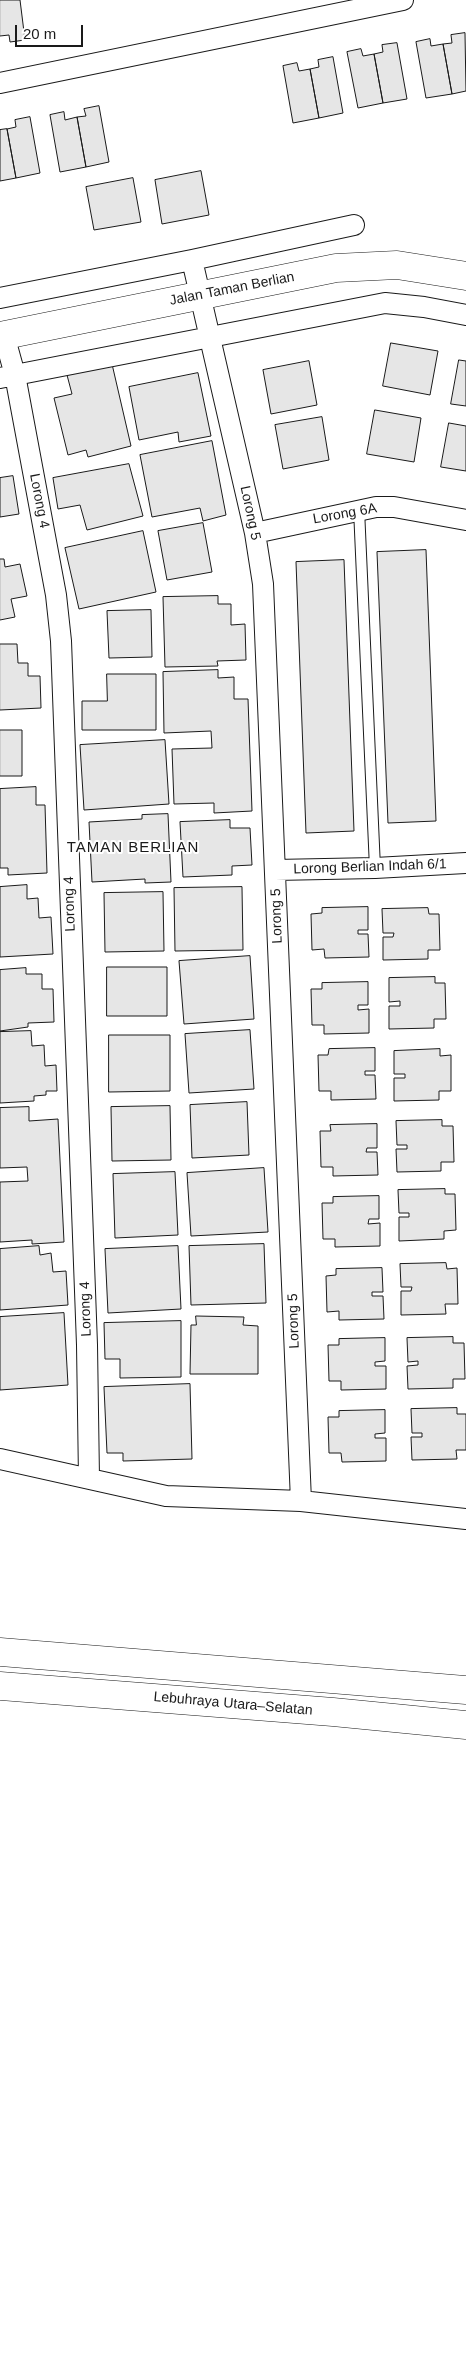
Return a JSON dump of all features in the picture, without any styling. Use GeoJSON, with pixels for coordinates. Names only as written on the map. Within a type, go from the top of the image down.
{"type":"FeatureCollection","features":[{"type":"Feature","properties":{"kind":"main road","name":"Jalan Taman Berlian"},"geometry":{"type":"LineString","coordinates":[[2,336],[336,268],[397,265],[466,276]]}},
{"type":"Feature","properties":{"kind":"main road"},"geometry":{"type":"LineString","coordinates":[[0,1652],[466,1690]]}},
{"type":"Feature","properties":{"kind":"main road","name":"Lebuhraya Utara–Selatan"},"geometry":{"type":"LineString","coordinates":[[0,1686],[333,1712],[466,1725]]}},
{"type":"Feature","properties":{"kind":"street"},"geometry":{"type":"LineString","coordinates":[[0,83],[350,6],[403,0]]}},
{"type":"Feature","properties":{"kind":"street"},"geometry":{"type":"LineString","coordinates":[[0,298],[192,260],[354,225]]}},
{"type":"Feature","properties":{"kind":"street","name":"Lorong 5"},"geometry":{"type":"LineString","coordinates":[[192,260],[254,533],[263,584],[301,1501]]}},
{"type":"Feature","properties":{"kind":"street"},"geometry":{"type":"LineString","coordinates":[[7,376],[385,303],[424,307],[466,315]]}},
{"type":"Feature","properties":{"kind":"street","name":"Lorong 4"},"geometry":{"type":"LineString","coordinates":[[2,336],[7,376],[56,595],[61,641],[87,1345],[89,1478]]}},
{"type":"Feature","properties":{"kind":"street","name":"Lorong 6A"},"geometry":{"type":"LineString","coordinates":[[254,533],[359,509],[394,507],[466,520]]}},
{"type":"Feature","properties":{"kind":"street","name":"Lorong Berlian Indah 6/1"},"geometry":{"type":"LineString","coordinates":[[275,870],[375,868],[466,863]]}},
{"type":"Feature","properties":{"kind":"street"},"geometry":{"type":"LineString","coordinates":[[0,1459],[166,1496],[301,1501],[466,1519]]}},
{"type":"Feature","properties":{"kind":"lane"},"geometry":{"type":"LineString","coordinates":[[359,509],[375,868]]}},
{"type":"Feature","properties":{"kind":"building"},"geometry":{"type":"Polygon","coordinates":[[[0,0],[20,0],[25,40],[10,42],[9,35],[0,36],[0,0]]]}},
{"type":"Feature","properties":{"kind":"building"},"geometry":{"type":"Polygon","coordinates":[[[465,33],[466,91],[452,94],[443,44],[452,43],[451,35],[465,33]]]}},
{"type":"Feature","properties":{"kind":"building"},"geometry":{"type":"Polygon","coordinates":[[[430,39],[431,46],[443,44],[452,94],[426,98],[416,42],[430,39]]]}},
{"type":"Feature","properties":{"kind":"building"},"geometry":{"type":"Polygon","coordinates":[[[397,43],[407,99],[383,103],[374,54],[383,52],[382,45],[397,43]]]}},
{"type":"Feature","properties":{"kind":"building"},"geometry":{"type":"Polygon","coordinates":[[[361,49],[363,56],[374,54],[383,103],[358,108],[347,52],[361,49]]]}},
{"type":"Feature","properties":{"kind":"building"},"geometry":{"type":"Polygon","coordinates":[[[333,57],[343,113],[319,118],[310,69],[319,67],[318,60],[333,57]]]}},
{"type":"Feature","properties":{"kind":"building"},"geometry":{"type":"Polygon","coordinates":[[[297,63],[299,71],[310,69],[319,118],[293,123],[283,66],[297,63]]]}},
{"type":"Feature","properties":{"kind":"building"},"geometry":{"type":"Polygon","coordinates":[[[99,106],[109,162],[86,167],[77,117],[86,116],[84,109],[99,106]]]}},
{"type":"Feature","properties":{"kind":"building"},"geometry":{"type":"Polygon","coordinates":[[[64,112],[65,120],[77,117],[86,167],[60,172],[50,115],[64,112]]]}},
{"type":"Feature","properties":{"kind":"building"},"geometry":{"type":"Polygon","coordinates":[[[30,117],[40,173],[16,178],[7,129],[16,127],[15,120],[30,117]]]}},
{"type":"Feature","properties":{"kind":"building"},"geometry":{"type":"Polygon","coordinates":[[[7,129],[16,178],[0,181],[0,130],[7,129]]]}},
{"type":"Feature","properties":{"kind":"building"},"geometry":{"type":"Polygon","coordinates":[[[201,171],[209,215],[162,224],[155,180],[201,171]]]}},
{"type":"Feature","properties":{"kind":"building"},"geometry":{"type":"Polygon","coordinates":[[[133,178],[141,222],[94,230],[86,187],[133,178]]]}},
{"type":"Feature","properties":{"kind":"building"},"geometry":{"type":"Polygon","coordinates":[[[391,343],[438,351],[430,395],[383,386],[391,343]]]}},
{"type":"Feature","properties":{"kind":"building"},"geometry":{"type":"Polygon","coordinates":[[[459,360],[466,361],[466,406],[451,404],[459,360]]]}},
{"type":"Feature","properties":{"kind":"building"},"geometry":{"type":"Polygon","coordinates":[[[309,361],[317,405],[271,414],[263,370],[309,361]]]}},
{"type":"Feature","properties":{"kind":"building"},"geometry":{"type":"Polygon","coordinates":[[[112,364],[131,446],[88,457],[86,450],[68,455],[54,398],[72,394],[67,375],[112,364]]]}},
{"type":"Feature","properties":{"kind":"building"},"geometry":{"type":"Polygon","coordinates":[[[198,373],[211,436],[179,442],[178,432],[139,440],[129,387],[198,373]]]}},
{"type":"Feature","properties":{"kind":"building"},"geometry":{"type":"Polygon","coordinates":[[[375,410],[421,418],[414,462],[367,454],[375,410]]]}},
{"type":"Feature","properties":{"kind":"building"},"geometry":{"type":"Polygon","coordinates":[[[322,417],[329,460],[283,469],[275,425],[322,417]]]}},
{"type":"Feature","properties":{"kind":"building"},"geometry":{"type":"Polygon","coordinates":[[[449,423],[466,426],[466,471],[441,467],[449,423]]]}},
{"type":"Feature","properties":{"kind":"building"},"geometry":{"type":"Polygon","coordinates":[[[212,441],[226,515],[203,521],[200,508],[152,517],[140,455],[212,441]]]}},
{"type":"Feature","properties":{"kind":"building"},"geometry":{"type":"Polygon","coordinates":[[[129,464],[143,516],[87,530],[80,505],[58,509],[53,478],[129,464]]]}},
{"type":"Feature","properties":{"kind":"building"},"geometry":{"type":"Polygon","coordinates":[[[13,476],[19,514],[0,517],[0,478],[13,476]]]}},
{"type":"Feature","properties":{"kind":"building"},"geometry":{"type":"Polygon","coordinates":[[[203,523],[212,572],[167,580],[158,531],[203,523]]]}},
{"type":"Feature","properties":{"kind":"building"},"geometry":{"type":"Polygon","coordinates":[[[143,531],[156,592],[79,609],[65,548],[143,531]]]}},
{"type":"Feature","properties":{"kind":"building"},"geometry":{"type":"Polygon","coordinates":[[[426,550],[436,821],[388,823],[377,552],[426,550]]]}},
{"type":"Feature","properties":{"kind":"building"},"geometry":{"type":"Polygon","coordinates":[[[0,559],[4,559],[5,567],[20,564],[27,596],[11,599],[15,617],[0,620],[0,559]]]}},
{"type":"Feature","properties":{"kind":"building"},"geometry":{"type":"Polygon","coordinates":[[[344,560],[354,831],[306,833],[296,562],[344,560]]]}},
{"type":"Feature","properties":{"kind":"building"},"geometry":{"type":"Polygon","coordinates":[[[218,596],[218,604],[231,604],[231,625],[245,624],[246,660],[217,661],[218,666],[165,667],[163,597],[218,596]]]}},
{"type":"Feature","properties":{"kind":"building"},"geometry":{"type":"Polygon","coordinates":[[[151,610],[152,657],[109,658],[107,611],[151,610]]]}},
{"type":"Feature","properties":{"kind":"building"},"geometry":{"type":"Polygon","coordinates":[[[0,644],[17,644],[18,663],[28,663],[28,676],[40,676],[41,708],[0,710],[0,644]]]}},
{"type":"Feature","properties":{"kind":"building"},"geometry":{"type":"Polygon","coordinates":[[[218,670],[218,678],[234,677],[234,699],[248,699],[252,811],[214,813],[214,803],[174,804],[172,749],[212,748],[211,731],[164,733],[163,672],[218,670]]]}},
{"type":"Feature","properties":{"kind":"building"},"geometry":{"type":"Polygon","coordinates":[[[107,674],[156,674],[156,730],[82,730],[82,701],[107,701],[107,674]]]}},
{"type":"Feature","properties":{"kind":"building"},"geometry":{"type":"Polygon","coordinates":[[[0,730],[22,730],[22,776],[0,776],[0,730]]]}},
{"type":"Feature","properties":{"kind":"building"},"geometry":{"type":"Polygon","coordinates":[[[165,740],[169,804],[84,810],[80,745],[165,740]]]}},
{"type":"Feature","properties":{"kind":"building"},"geometry":{"type":"Polygon","coordinates":[[[36,787],[36,805],[45,805],[47,873],[8,875],[8,868],[0,868],[0,789],[36,787]]]}},
{"type":"Feature","properties":{"kind":"building"},"geometry":{"type":"Polygon","coordinates":[[[168,814],[171,882],[145,883],[145,879],[92,882],[89,822],[142,819],[142,815],[168,814]]]}},
{"type":"Feature","properties":{"kind":"building"},"geometry":{"type":"Polygon","coordinates":[[[230,820],[230,828],[250,828],[252,865],[232,866],[232,875],[183,877],[180,822],[230,820]]]}},
{"type":"Feature","properties":{"kind":"building"},"geometry":{"type":"Polygon","coordinates":[[[27,885],[27,899],[38,898],[39,918],[51,917],[53,954],[0,957],[0,887],[27,885]]]}},
{"type":"Feature","properties":{"kind":"building"},"geometry":{"type":"Polygon","coordinates":[[[242,887],[243,950],[175,951],[174,888],[242,887]]]}},
{"type":"Feature","properties":{"kind":"building"},"geometry":{"type":"Polygon","coordinates":[[[163,892],[164,951],[105,952],[104,893],[163,892]]]}},
{"type":"Feature","properties":{"kind":"building"},"geometry":{"type":"Polygon","coordinates":[[[368,907],[368,930],[358,930],[358,934],[368,934],[369,957],[325,958],[324,949],[312,950],[311,914],[322,913],[322,908],[368,907]]]}},
{"type":"Feature","properties":{"kind":"building"},"geometry":{"type":"Polygon","coordinates":[[[428,908],[429,914],[439,914],[440,950],[428,950],[428,959],[383,960],[383,937],[393,937],[394,933],[383,933],[382,909],[428,908]]]}},
{"type":"Feature","properties":{"kind":"building"},"geometry":{"type":"Polygon","coordinates":[[[250,956],[254,1019],[184,1024],[179,961],[250,956]]]}},
{"type":"Feature","properties":{"kind":"building"},"geometry":{"type":"Polygon","coordinates":[[[107,967],[167,967],[167,1016],[107,1016],[107,967]]]}},
{"type":"Feature","properties":{"kind":"building"},"geometry":{"type":"Polygon","coordinates":[[[26,968],[26,974],[42,974],[42,989],[53,989],[54,1022],[28,1023],[28,1027],[0,1031],[0,970],[26,968]]]}},
{"type":"Feature","properties":{"kind":"building"},"geometry":{"type":"Polygon","coordinates":[[[435,977],[435,983],[445,983],[446,1019],[434,1019],[434,1028],[389,1029],[389,1006],[400,1006],[400,1001],[389,1002],[389,978],[435,977]]]}},
{"type":"Feature","properties":{"kind":"building"},"geometry":{"type":"Polygon","coordinates":[[[368,982],[368,1005],[358,1005],[358,1010],[369,1009],[369,1033],[324,1034],[324,1025],[312,1025],[311,989],[322,989],[322,983],[368,982]]]}},
{"type":"Feature","properties":{"kind":"building"},"geometry":{"type":"Polygon","coordinates":[[[250,1030],[254,1089],[189,1093],[185,1034],[250,1030]]]}},
{"type":"Feature","properties":{"kind":"building"},"geometry":{"type":"Polygon","coordinates":[[[31,1031],[32,1046],[44,1045],[45,1066],[56,1065],[57,1091],[46,1091],[46,1095],[34,1096],[34,1101],[0,1103],[0,1032],[31,1031]]]}},
{"type":"Feature","properties":{"kind":"building"},"geometry":{"type":"Polygon","coordinates":[[[109,1035],[170,1035],[170,1091],[109,1092],[109,1035]]]}},
{"type":"Feature","properties":{"kind":"building"},"geometry":{"type":"Polygon","coordinates":[[[375,1048],[375,1071],[365,1071],[365,1075],[375,1075],[376,1099],[331,1100],[331,1091],[319,1091],[318,1055],[328,1055],[329,1049],[375,1048]]]}},
{"type":"Feature","properties":{"kind":"building"},"geometry":{"type":"Polygon","coordinates":[[[440,1049],[440,1056],[451,1055],[451,1091],[439,1091],[439,1100],[394,1101],[394,1078],[405,1078],[405,1074],[394,1074],[394,1051],[440,1049]]]}},
{"type":"Feature","properties":{"kind":"building"},"geometry":{"type":"Polygon","coordinates":[[[247,1102],[249,1155],[192,1158],[190,1105],[247,1102]]]}},
{"type":"Feature","properties":{"kind":"building"},"geometry":{"type":"Polygon","coordinates":[[[170,1106],[171,1160],[112,1161],[111,1107],[170,1106]]]}},
{"type":"Feature","properties":{"kind":"building"},"geometry":{"type":"Polygon","coordinates":[[[29,1107],[29,1121],[58,1119],[64,1242],[32,1244],[32,1240],[0,1242],[0,1182],[28,1181],[27,1167],[0,1168],[0,1108],[29,1107]]]}},
{"type":"Feature","properties":{"kind":"building"},"geometry":{"type":"Polygon","coordinates":[[[442,1120],[442,1126],[453,1126],[454,1162],[441,1162],[441,1171],[397,1172],[396,1149],[407,1149],[407,1145],[397,1145],[396,1121],[442,1120]]]}},
{"type":"Feature","properties":{"kind":"building"},"geometry":{"type":"Polygon","coordinates":[[[377,1124],[377,1148],[367,1148],[366,1152],[377,1152],[378,1175],[333,1176],[333,1167],[321,1167],[320,1131],[331,1131],[330,1125],[377,1124]]]}},
{"type":"Feature","properties":{"kind":"building"},"geometry":{"type":"Polygon","coordinates":[[[264,1168],[268,1232],[191,1236],[187,1173],[264,1168]]]}},
{"type":"Feature","properties":{"kind":"building"},"geometry":{"type":"Polygon","coordinates":[[[175,1172],[178,1235],[115,1238],[113,1174],[175,1172]]]}},
{"type":"Feature","properties":{"kind":"building"},"geometry":{"type":"Polygon","coordinates":[[[445,1189],[445,1194],[455,1194],[456,1230],[444,1231],[444,1239],[399,1241],[399,1217],[409,1217],[409,1213],[399,1213],[398,1190],[445,1189]]]}},
{"type":"Feature","properties":{"kind":"building"},"geometry":{"type":"Polygon","coordinates":[[[379,1196],[379,1219],[369,1219],[368,1224],[380,1223],[380,1246],[335,1247],[335,1239],[323,1239],[322,1203],[333,1203],[333,1197],[379,1196]]]}},
{"type":"Feature","properties":{"kind":"building"},"geometry":{"type":"Polygon","coordinates":[[[264,1244],[266,1303],[191,1305],[189,1246],[264,1244]]]}},
{"type":"Feature","properties":{"kind":"building"},"geometry":{"type":"Polygon","coordinates":[[[39,1246],[40,1255],[51,1253],[53,1272],[66,1271],[68,1305],[0,1310],[0,1249],[39,1246]]]}},
{"type":"Feature","properties":{"kind":"building"},"geometry":{"type":"Polygon","coordinates":[[[178,1246],[181,1309],[108,1313],[105,1249],[178,1246]]]}},
{"type":"Feature","properties":{"kind":"building"},"geometry":{"type":"Polygon","coordinates":[[[446,1263],[447,1269],[457,1268],[458,1304],[445,1304],[446,1314],[401,1315],[401,1291],[411,1291],[412,1287],[401,1287],[400,1264],[446,1263]]]}},
{"type":"Feature","properties":{"kind":"building"},"geometry":{"type":"Polygon","coordinates":[[[382,1268],[383,1292],[372,1292],[372,1296],[383,1296],[384,1319],[339,1320],[339,1311],[327,1312],[326,1276],[336,1275],[336,1269],[382,1268]]]}},
{"type":"Feature","properties":{"kind":"building"},"geometry":{"type":"Polygon","coordinates":[[[64,1313],[68,1385],[0,1390],[0,1317],[64,1313]]]}},
{"type":"Feature","properties":{"kind":"building"},"geometry":{"type":"Polygon","coordinates":[[[196,1316],[244,1317],[243,1325],[258,1326],[258,1374],[190,1374],[191,1325],[196,1325],[196,1316]]]}},
{"type":"Feature","properties":{"kind":"building"},"geometry":{"type":"Polygon","coordinates":[[[181,1321],[181,1377],[120,1378],[120,1359],[105,1359],[104,1323],[181,1321]]]}},
{"type":"Feature","properties":{"kind":"building"},"geometry":{"type":"Polygon","coordinates":[[[453,1337],[453,1343],[464,1343],[465,1379],[453,1379],[453,1388],[408,1389],[407,1366],[418,1365],[418,1361],[408,1362],[407,1338],[453,1337]]]}},
{"type":"Feature","properties":{"kind":"building"},"geometry":{"type":"Polygon","coordinates":[[[385,1338],[385,1361],[375,1362],[375,1366],[386,1366],[386,1389],[341,1390],[341,1381],[329,1381],[328,1345],[339,1345],[339,1339],[385,1338]]]}},
{"type":"Feature","properties":{"kind":"building"},"geometry":{"type":"Polygon","coordinates":[[[190,1384],[192,1459],[123,1461],[123,1453],[107,1453],[104,1387],[190,1384]]]}},
{"type":"Feature","properties":{"kind":"building"},"geometry":{"type":"Polygon","coordinates":[[[457,1408],[457,1414],[466,1414],[466,1450],[456,1450],[457,1459],[412,1460],[411,1437],[422,1437],[422,1433],[412,1433],[411,1409],[457,1408]]]}},
{"type":"Feature","properties":{"kind":"building"},"geometry":{"type":"Polygon","coordinates":[[[385,1410],[385,1433],[375,1434],[375,1438],[386,1438],[386,1461],[342,1462],[341,1453],[329,1453],[328,1417],[339,1417],[339,1411],[385,1410]]]}},
{"type":"Feature","properties":{"kind":"district","name":"TAMAN BERLIAN"},"geometry":{"type":"Point","coordinates":[133,848]}}]}
